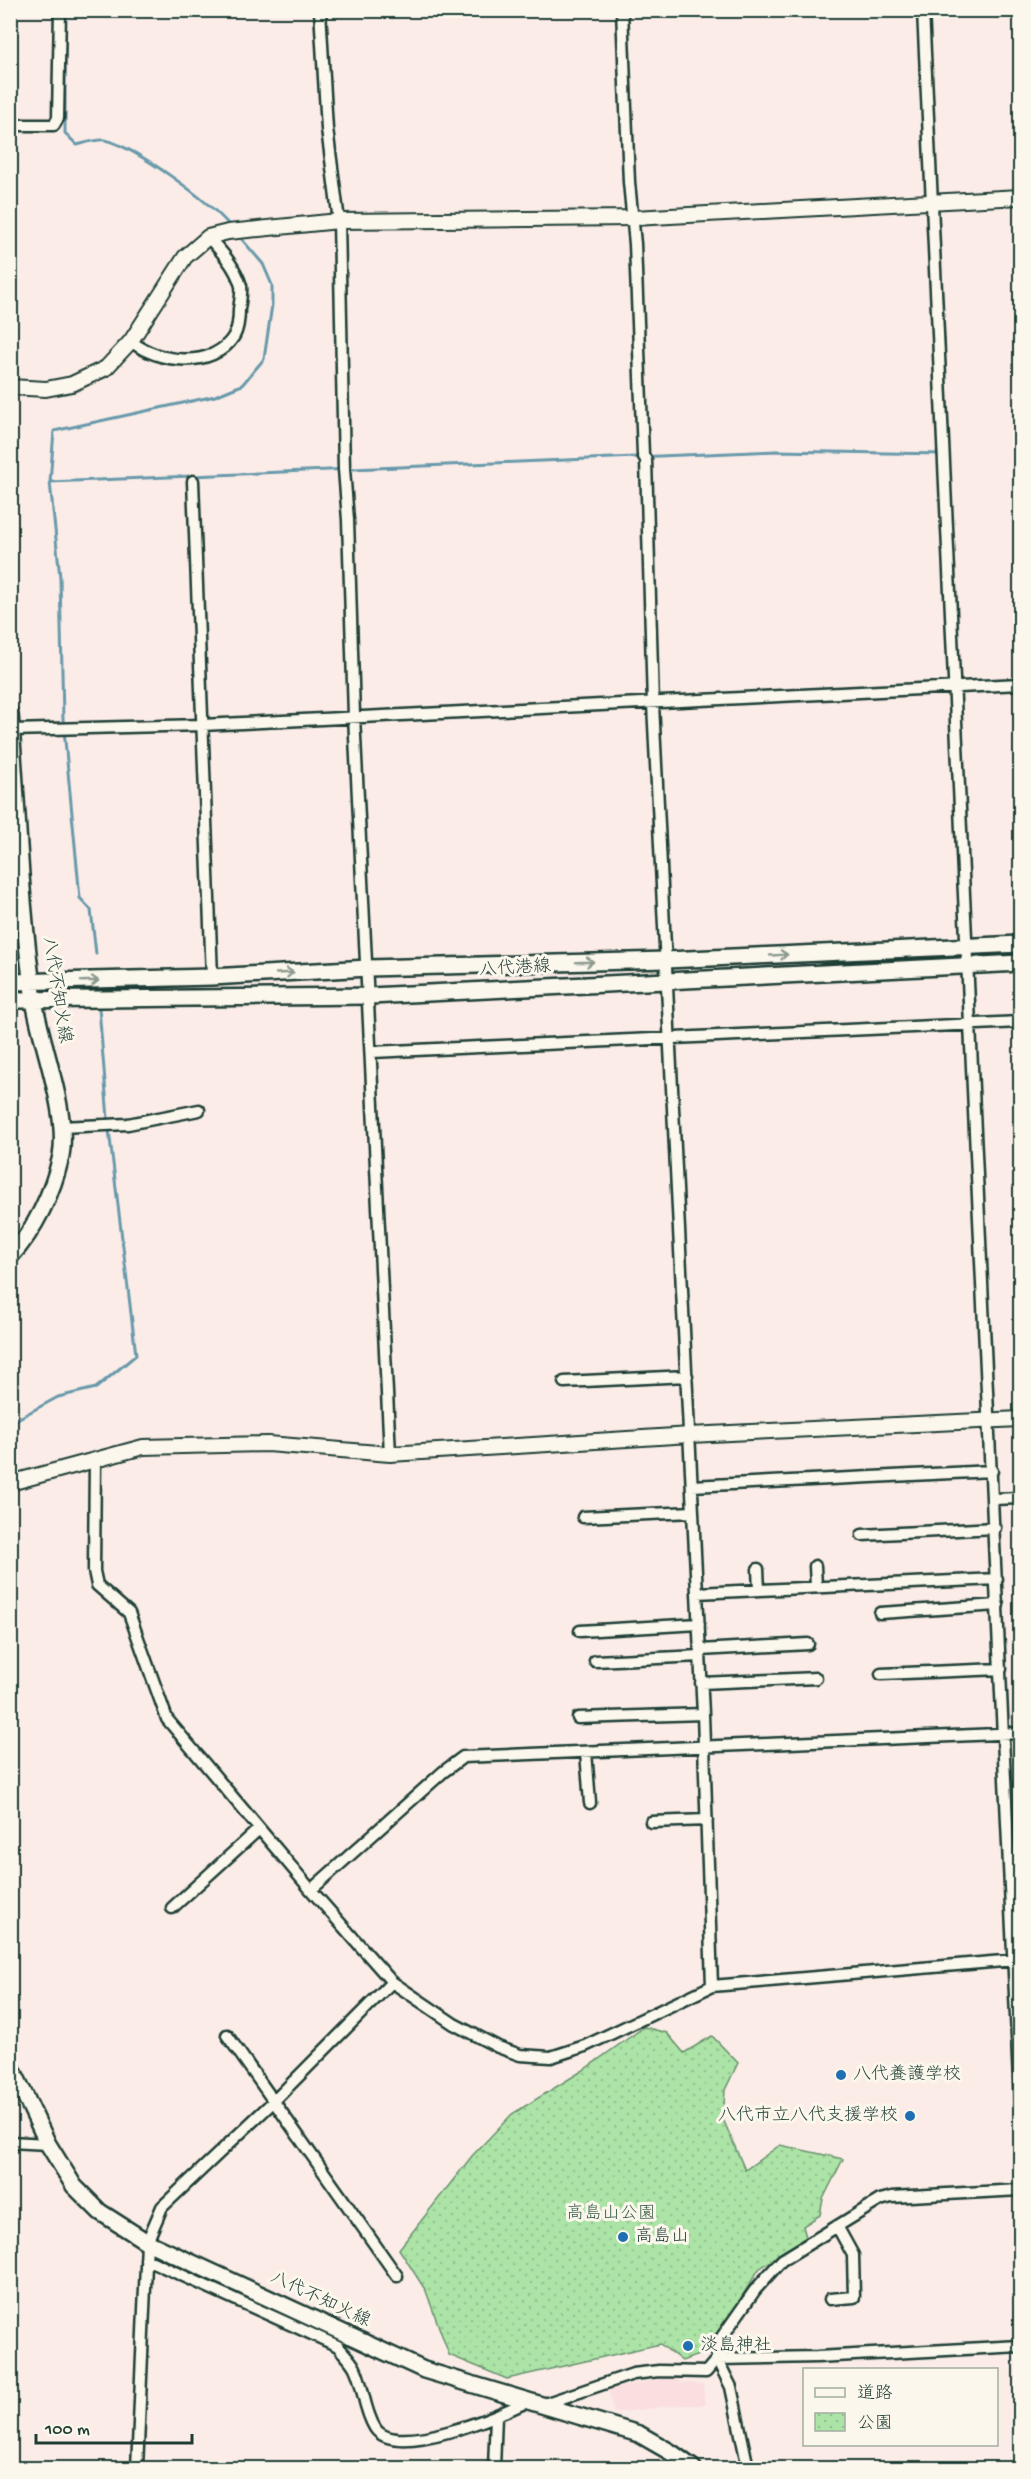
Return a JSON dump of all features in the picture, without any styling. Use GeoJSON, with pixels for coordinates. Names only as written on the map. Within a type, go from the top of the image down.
{"type":"FeatureCollection","features":[{"type":"Feature","properties":{"kind":"main road","name":"八代不知火線"},"geometry":{"type":"LineString","coordinates":[[10,714],[22,898],[34,1001],[60,1116],[61,1155],[44,1205],[20,1247],[10,1257]]}},
{"type":"Feature","properties":{"kind":"main road","name":"八代港線"},"geometry":{"type":"LineString","coordinates":[[10,982],[212,977],[368,968],[666,960],[1020,944]]}},
{"type":"Feature","properties":{"kind":"main road","name":"八代港線"},"geometry":{"type":"LineString","coordinates":[[10,1000],[370,996],[1020,963]]}},
{"type":"Feature","properties":{"kind":"main road","name":"八代不知火線"},"geometry":{"type":"LineString","coordinates":[[10,2064],[48,2144],[74,2186],[100,2212],[147,2242],[424,2370],[639,2434],[672,2453],[693,2469]]}},
{"type":"Feature","properties":{"kind":"street"},"geometry":{"type":"LineString","coordinates":[[10,125],[54,126],[58,118],[60,10]]}},
{"type":"Feature","properties":{"kind":"street"},"geometry":{"type":"LineString","coordinates":[[320,10],[327,129],[339,221],[344,469],[348,520],[354,716],[370,996],[390,1454]]}},
{"type":"Feature","properties":{"kind":"street"},"geometry":{"type":"LineString","coordinates":[[622,10],[629,182],[634,218],[643,455],[646,460],[652,704],[705,1748],[712,1986]]}},
{"type":"Feature","properties":{"kind":"street"},"geometry":{"type":"LineString","coordinates":[[923,10],[969,1024],[1005,1734],[1020,2103]]}},
{"type":"Feature","properties":{"kind":"street"},"geometry":{"type":"LineString","coordinates":[[10,387],[46,389],[72,384],[106,368],[130,341],[185,257],[218,235],[339,221],[634,218],[1020,197]]}},
{"type":"Feature","properties":{"kind":"street"},"geometry":{"type":"LineString","coordinates":[[130,341],[149,353],[167,358],[200,360],[223,348],[234,336],[239,320],[241,287],[218,235]]}},
{"type":"Feature","properties":{"kind":"street"},"geometry":{"type":"LineString","coordinates":[[193,481],[212,977]]}},
{"type":"Feature","properties":{"kind":"street"},"geometry":{"type":"LineString","coordinates":[[12,730],[202,725],[1020,684]]}},
{"type":"Feature","properties":{"kind":"street"},"geometry":{"type":"LineString","coordinates":[[372,1053],[1020,1022]]}},
{"type":"Feature","properties":{"kind":"street"},"geometry":{"type":"LineString","coordinates":[[60,1127],[128,1124],[199,1110]]}},
{"type":"Feature","properties":{"kind":"street"},"geometry":{"type":"LineString","coordinates":[[564,1382],[687,1376]]}},
{"type":"Feature","properties":{"kind":"street"},"geometry":{"type":"LineString","coordinates":[[10,1484],[143,1447],[268,1444],[390,1454],[1020,1419]]}},
{"type":"Feature","properties":{"kind":"street"},"geometry":{"type":"LineString","coordinates":[[95,1459],[94,1571],[97,1585],[129,1613],[167,1719],[392,1982],[454,2024],[498,2047],[520,2055],[551,2057],[585,2046],[712,1986],[1015,1960]]}},
{"type":"Feature","properties":{"kind":"street"},"geometry":{"type":"LineString","coordinates":[[692,1486],[992,1471]]}},
{"type":"Feature","properties":{"kind":"street"},"geometry":{"type":"LineString","coordinates":[[993,1499],[1020,1498]]}},
{"type":"Feature","properties":{"kind":"street"},"geometry":{"type":"LineString","coordinates":[[583,1518],[693,1512]]}},
{"type":"Feature","properties":{"kind":"street"},"geometry":{"type":"LineString","coordinates":[[862,1535],[994,1528]]}},
{"type":"Feature","properties":{"kind":"street"},"geometry":{"type":"LineString","coordinates":[[815,1566],[816,1587]]}},
{"type":"Feature","properties":{"kind":"street"},"geometry":{"type":"LineString","coordinates":[[758,1569],[759,1590]]}},
{"type":"Feature","properties":{"kind":"street"},"geometry":{"type":"LineString","coordinates":[[697,1593],[997,1579]]}},
{"type":"Feature","properties":{"kind":"street"},"geometry":{"type":"LineString","coordinates":[[880,1613],[998,1605]]}},
{"type":"Feature","properties":{"kind":"street"},"geometry":{"type":"LineString","coordinates":[[580,1631],[699,1624]]}},
{"type":"Feature","properties":{"kind":"street"},"geometry":{"type":"LineString","coordinates":[[595,1661],[808,1644]]}},
{"type":"Feature","properties":{"kind":"street"},"geometry":{"type":"LineString","coordinates":[[881,1674],[1001,1669]]}},
{"type":"Feature","properties":{"kind":"street"},"geometry":{"type":"LineString","coordinates":[[701,1683],[816,1678]]}},
{"type":"Feature","properties":{"kind":"street"},"geometry":{"type":"LineString","coordinates":[[578,1718],[703,1714]]}},
{"type":"Feature","properties":{"kind":"street"},"geometry":{"type":"LineString","coordinates":[[311,1890],[462,1757],[1020,1733]]}},
{"type":"Feature","properties":{"kind":"street"},"geometry":{"type":"LineString","coordinates":[[586,1752],[590,1803]]}},
{"type":"Feature","properties":{"kind":"street"},"geometry":{"type":"LineString","coordinates":[[651,1822],[707,1820]]}},
{"type":"Feature","properties":{"kind":"street"},"geometry":{"type":"LineString","coordinates":[[172,1908],[259,1828]]}},
{"type":"Feature","properties":{"kind":"street"},"geometry":{"type":"LineString","coordinates":[[136,2469],[147,2242],[162,2207],[274,2101],[392,1982]]}},
{"type":"Feature","properties":{"kind":"street"},"geometry":{"type":"LineString","coordinates":[[227,2035],[397,2276]]}},
{"type":"Feature","properties":{"kind":"street"},"geometry":{"type":"LineString","coordinates":[[10,2142],[48,2144]]}},
{"type":"Feature","properties":{"kind":"street"},"geometry":{"type":"LineString","coordinates":[[748,2469],[731,2387],[717,2359],[717,2344],[755,2290],[782,2260],[880,2200],[892,2197],[1020,2190]]}},
{"type":"Feature","properties":{"kind":"street"},"geometry":{"type":"LineString","coordinates":[[830,2299],[854,2297],[853,2255],[837,2226]]}},
{"type":"Feature","properties":{"kind":"street"},"geometry":{"type":"LineString","coordinates":[[146,2259],[338,2346],[355,2368],[365,2409],[377,2431],[388,2439],[416,2440],[633,2374],[659,2371],[706,2372],[717,2359],[817,2357],[1020,2346]]}},
{"type":"Feature","properties":{"kind":"street"},"geometry":{"type":"LineString","coordinates":[[494,2469],[496,2416]]}},
{"type":"Feature","properties":{"kind":"shaded area"},"geometry":{"type":"Polygon","coordinates":[[[678,2376],[679,2382],[703,2384],[705,2405],[677,2405],[614,2413],[608,2389],[678,2376]]]}},
{"type":"Feature","properties":{"kind":"green space","name":"高島山公園"},"geometry":{"type":"Polygon","coordinates":[[[644,2027],[667,2033],[684,2053],[712,2036],[738,2063],[725,2090],[723,2119],[745,2170],[780,2145],[843,2159],[823,2199],[820,2215],[803,2226],[806,2237],[759,2269],[707,2352],[682,2361],[660,2344],[507,2379],[449,2355],[426,2291],[399,2249],[472,2156],[512,2114],[582,2071],[644,2027]]]}},
{"type":"Feature","properties":{"kind":"waterway"},"geometry":{"type":"LineString","coordinates":[[65,10],[65,133],[77,145],[105,140],[135,153],[190,190],[230,226]]}},
{"type":"Feature","properties":{"kind":"waterway"},"geometry":{"type":"LineString","coordinates":[[96,954],[91,910],[80,898],[63,719],[60,577],[50,482],[54,431],[215,396],[242,385],[264,359],[272,305],[272,285],[263,264],[239,236]]}},
{"type":"Feature","properties":{"kind":"waterway"},"geometry":{"type":"LineString","coordinates":[[50,482],[776,451],[942,454]]}},
{"type":"Feature","properties":{"kind":"waterway"},"geometry":{"type":"LineString","coordinates":[[99,1008],[108,1119]]}},
{"type":"Feature","properties":{"kind":"waterway"},"geometry":{"type":"LineString","coordinates":[[10,1423],[58,1397],[96,1388],[136,1355],[109,1130]]}},
{"type":"Feature","properties":{"kind":"place","name":"八代養護学校"},"geometry":{"type":"Point","coordinates":[841,2075]}},
{"type":"Feature","properties":{"kind":"place","name":"八代市立八代支援学校"},"geometry":{"type":"Point","coordinates":[910,2116]}},
{"type":"Feature","properties":{"kind":"place","name":"高島山"},"geometry":{"type":"Point","coordinates":[623,2237]}},
{"type":"Feature","properties":{"kind":"place","name":"淡島神社"},"geometry":{"type":"Point","coordinates":[688,2346]}}]}
